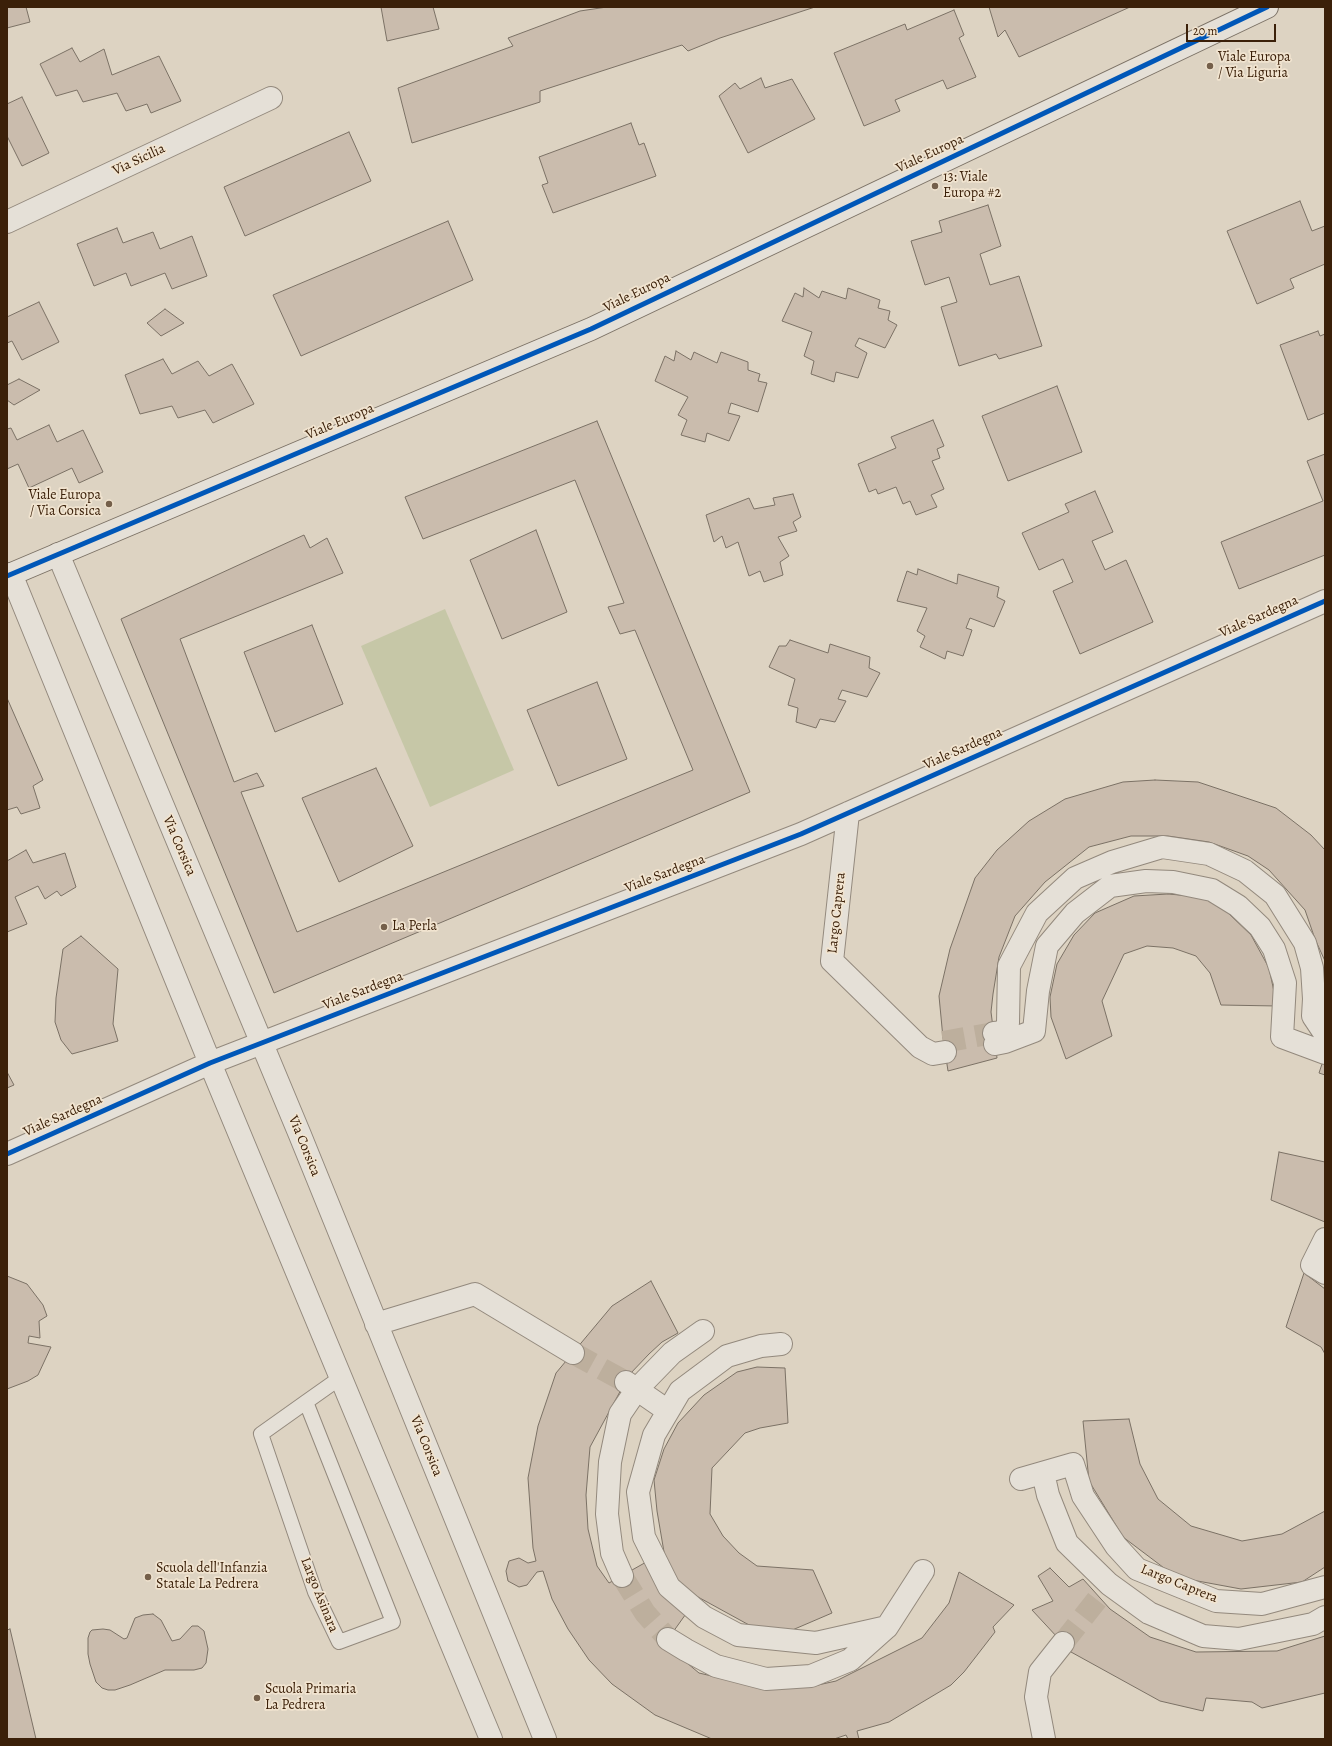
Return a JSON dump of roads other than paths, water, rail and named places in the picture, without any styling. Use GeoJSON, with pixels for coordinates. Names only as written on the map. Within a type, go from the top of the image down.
{"type":"FeatureCollection","features":[{"type":"Feature","properties":{"kind":"street","name":"Viale Europa"},"geometry":{"type":"LineString","coordinates":[[9,575],[591,329],[1267,7]]}},
{"type":"Feature","properties":{"kind":"street","name":"Via Sicilia"},"geometry":{"type":"LineString","coordinates":[[7,222],[271,98]]}},
{"type":"Feature","properties":{"kind":"street","name":"Via Corsica"},"geometry":{"type":"LineString","coordinates":[[58,554],[262,1043],[545,1739]]}},
{"type":"Feature","properties":{"kind":"street"},"geometry":{"type":"LineString","coordinates":[[9,575],[340,1378],[491,1739]]}},
{"type":"Feature","properties":{"kind":"street","name":"Viale Sardegna"},"geometry":{"type":"LineString","coordinates":[[7,1154],[210,1063],[801,834],[1325,601]]}},
{"type":"Feature","properties":{"kind":"street","name":"Largo Caprera"},"geometry":{"type":"LineString","coordinates":[[848,813],[832,961],[920,1047],[944,1047]]}},
{"type":"Feature","properties":{"kind":"street"},"geometry":{"type":"LineString","coordinates":[[1325,1034],[1313,1016],[1314,999],[1312,968],[1305,943],[1275,895],[1245,871],[1209,854],[1162,847],[1112,862],[1075,878],[1037,913],[1009,966],[1008,1023],[1004,1032],[995,1039],[1005,1042],[1034,1031],[1038,990],[1047,946],[1075,913],[1110,886],[1146,881],[1173,882],[1212,890],[1238,906],[1260,927],[1274,949],[1285,983],[1282,1037],[1325,1052]]}},
{"type":"Feature","properties":{"kind":"street"},"geometry":{"type":"LineString","coordinates":[[1325,1239],[1312,1265],[1325,1273]]}},
{"type":"Feature","properties":{"kind":"street"},"geometry":{"type":"LineString","coordinates":[[376,1324],[475,1294],[573,1353]]}},
{"type":"Feature","properties":{"kind":"street"},"geometry":{"type":"LineString","coordinates":[[622,1576],[612,1553],[607,1514],[610,1462],[620,1414],[631,1386],[672,1353],[703,1331]]}},
{"type":"Feature","properties":{"kind":"street"},"geometry":{"type":"LineString","coordinates":[[781,1344],[761,1346],[727,1356],[680,1391],[654,1435],[638,1492],[644,1537],[669,1587],[704,1617],[738,1635],[816,1643],[887,1627]]}},
{"type":"Feature","properties":{"kind":"street"},"geometry":{"type":"LineString","coordinates":[[631,1386],[668,1411]]}},
{"type":"Feature","properties":{"kind":"street","name":"Largo Caprera"},"geometry":{"type":"LineString","coordinates":[[1044,1473],[1073,1464],[1083,1496],[1116,1546],[1137,1569],[1216,1601],[1262,1604],[1325,1587]]}},
{"type":"Feature","properties":{"kind":"street"},"geometry":{"type":"LineString","coordinates":[[1021,1479],[1044,1473],[1048,1495],[1067,1543],[1104,1591],[1149,1614],[1203,1636],[1239,1639],[1313,1624],[1325,1617]]}},
{"type":"Feature","properties":{"kind":"street","name":"Largo Caprera"},"geometry":{"type":"LineString","coordinates":[[1104,1591],[1130,1561]]}},
{"type":"Feature","properties":{"kind":"street"},"geometry":{"type":"LineString","coordinates":[[668,1639],[716,1666],[766,1679],[811,1676],[850,1660],[887,1627],[923,1571]]}},
{"type":"Feature","properties":{"kind":"street"},"geometry":{"type":"LineString","coordinates":[[1044,1739],[1036,1697],[1040,1672],[1063,1643]]}},
{"type":"Feature","properties":{"kind":"lane","name":"Largo Asinara"},"geometry":{"type":"LineString","coordinates":[[306,1402],[393,1622],[339,1642],[315,1592],[261,1434],[306,1402],[340,1378]]}},
{"type":"Feature","properties":{"kind":"tunnel"},"geometry":{"type":"LineString","coordinates":[[943,1042],[994,1033]]}},
{"type":"Feature","properties":{"kind":"tunnel"},"geometry":{"type":"LineString","coordinates":[[573,1353],[626,1382]]}},
{"type":"Feature","properties":{"kind":"tunnel"},"geometry":{"type":"LineString","coordinates":[[622,1576],[645,1613],[668,1639]]}},
{"type":"Feature","properties":{"kind":"tunnel"},"geometry":{"type":"LineString","coordinates":[[1063,1643],[1099,1597]]}},
{"type":"Feature","properties":{"kind":"place","name":"Viale Europa / Via Liguria"},"geometry":{"type":"Point","coordinates":[1210,66]}},
{"type":"Feature","properties":{"kind":"place","name":"13: Viale Europa #2"},"geometry":{"type":"Point","coordinates":[935,186]}},
{"type":"Feature","properties":{"kind":"place","name":"Viale Europa / Via Corsica"},"geometry":{"type":"Point","coordinates":[109,504]}},
{"type":"Feature","properties":{"kind":"place","name":"La Perla"},"geometry":{"type":"Point","coordinates":[384,927]}},
{"type":"Feature","properties":{"kind":"place","name":"Scuola dell'Infanzia Statale La Pedrera"},"geometry":{"type":"Point","coordinates":[148,1577]}},
{"type":"Feature","properties":{"kind":"place","name":"Scuola Primaria La Pedrera"},"geometry":{"type":"Point","coordinates":[257,1698]}}]}
